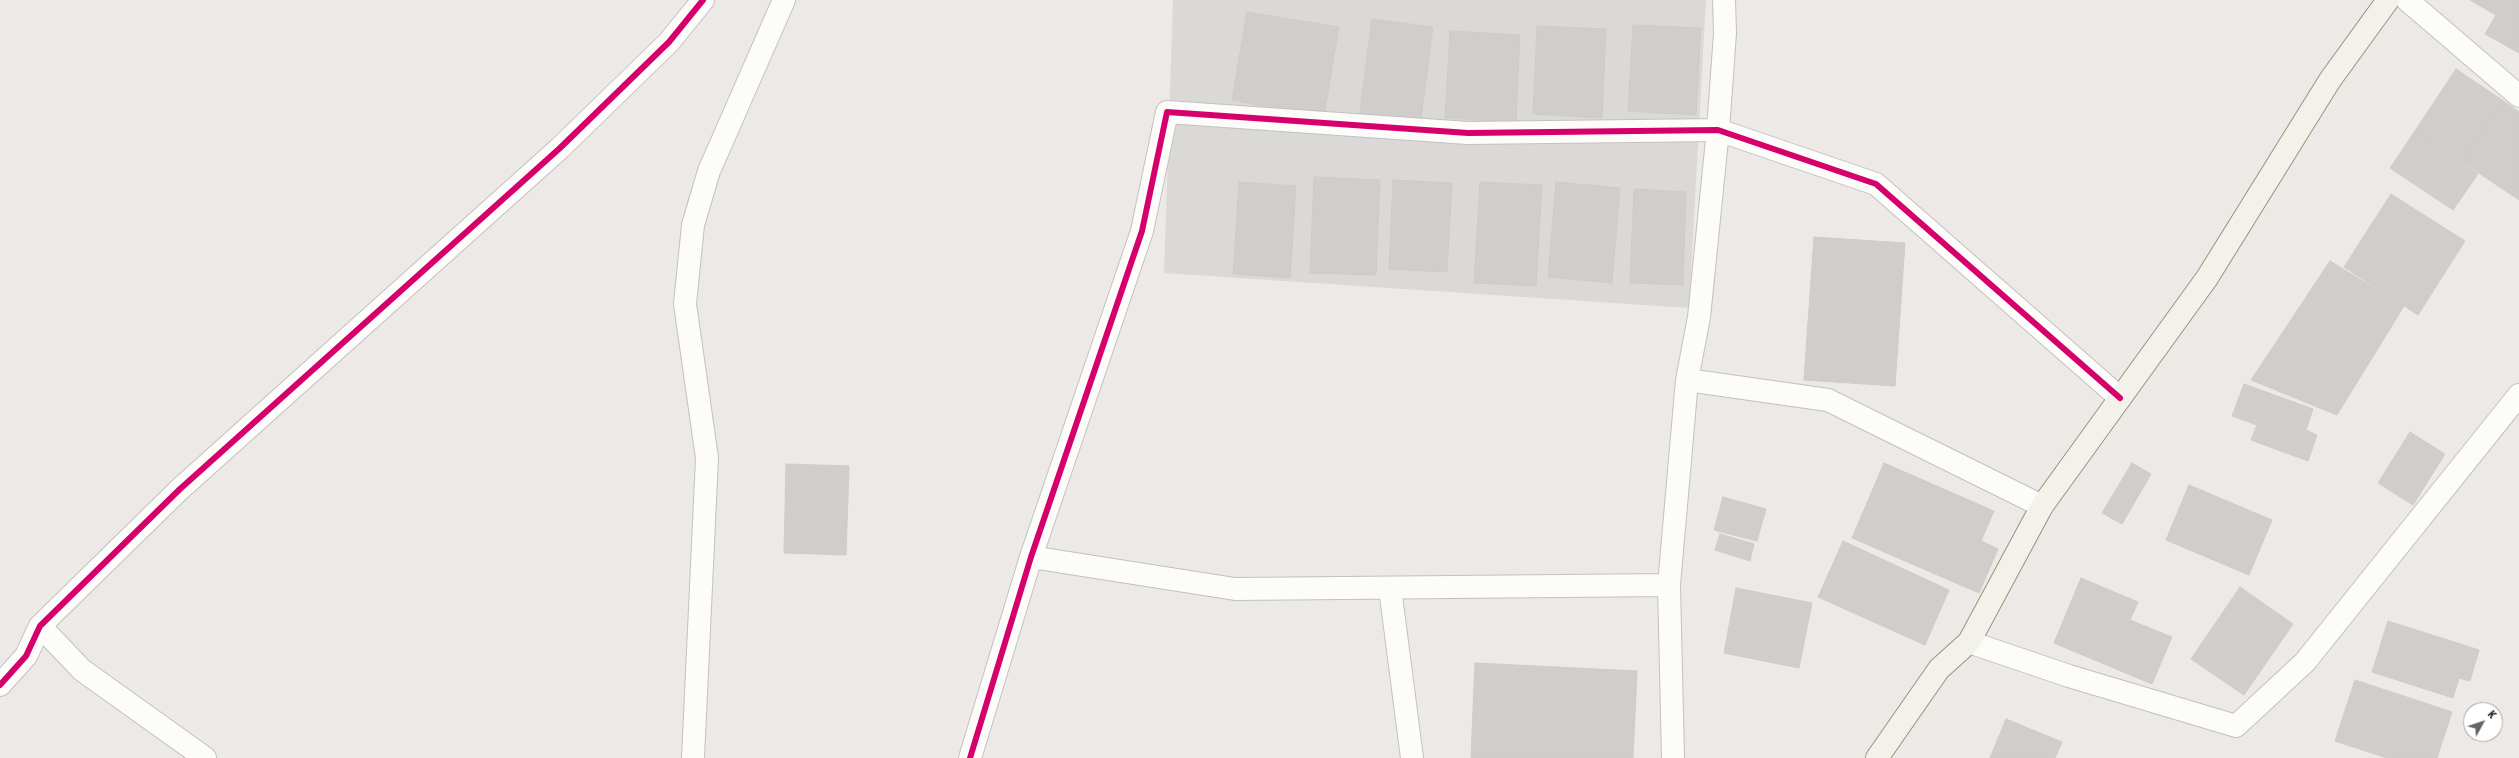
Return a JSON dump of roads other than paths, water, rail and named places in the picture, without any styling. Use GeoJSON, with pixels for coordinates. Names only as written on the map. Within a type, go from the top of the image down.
{"type":"FeatureCollection","features":[{"type":"Feature","properties":{"kind":"street"},"geometry":{"type":"LineString","coordinates":[[0,685],[26,656],[40,626],[180,489],[560,148],[669,42],[703,0]]}},
{"type":"Feature","properties":{"kind":"street"},"geometry":{"type":"LineString","coordinates":[[693,758],[707,458],[685,304],[693,225],[709,171],[784,0]]}},
{"type":"Feature","properties":{"kind":"street"},"geometry":{"type":"LineString","coordinates":[[1673,758],[1669,585],[1688,380],[1699,317],[1718,130],[1725,33],[1724,0]]}},
{"type":"Feature","properties":{"kind":"street"},"geometry":{"type":"LineString","coordinates":[[1877,758],[1939,669],[1969,642],[2042,506],[2206,278],[2330,80],[2388,0]]}},
{"type":"Feature","properties":{"kind":"street"},"geometry":{"type":"LineString","coordinates":[[2407,0],[2519,96]]}},
{"type":"Feature","properties":{"kind":"street"},"geometry":{"type":"LineString","coordinates":[[970,758],[1031,557],[1142,231],[1167,112],[1468,133],[1718,130],[1876,184],[2120,398]]}},
{"type":"Feature","properties":{"kind":"street"},"geometry":{"type":"LineString","coordinates":[[1688,380],[1828,400],[2042,506]]}},
{"type":"Feature","properties":{"kind":"street"},"geometry":{"type":"LineString","coordinates":[[1969,642],[2070,676],[2236,726],[2306,662],[2519,395]]}},
{"type":"Feature","properties":{"kind":"street"},"geometry":{"type":"LineString","coordinates":[[1031,557],[1235,589],[1669,585]]}},
{"type":"Feature","properties":{"kind":"street"},"geometry":{"type":"LineString","coordinates":[[1390,588],[1412,758]]}},
{"type":"Feature","properties":{"kind":"street"},"geometry":{"type":"LineString","coordinates":[[40,626],[82,670],[205,758]]}}]}
